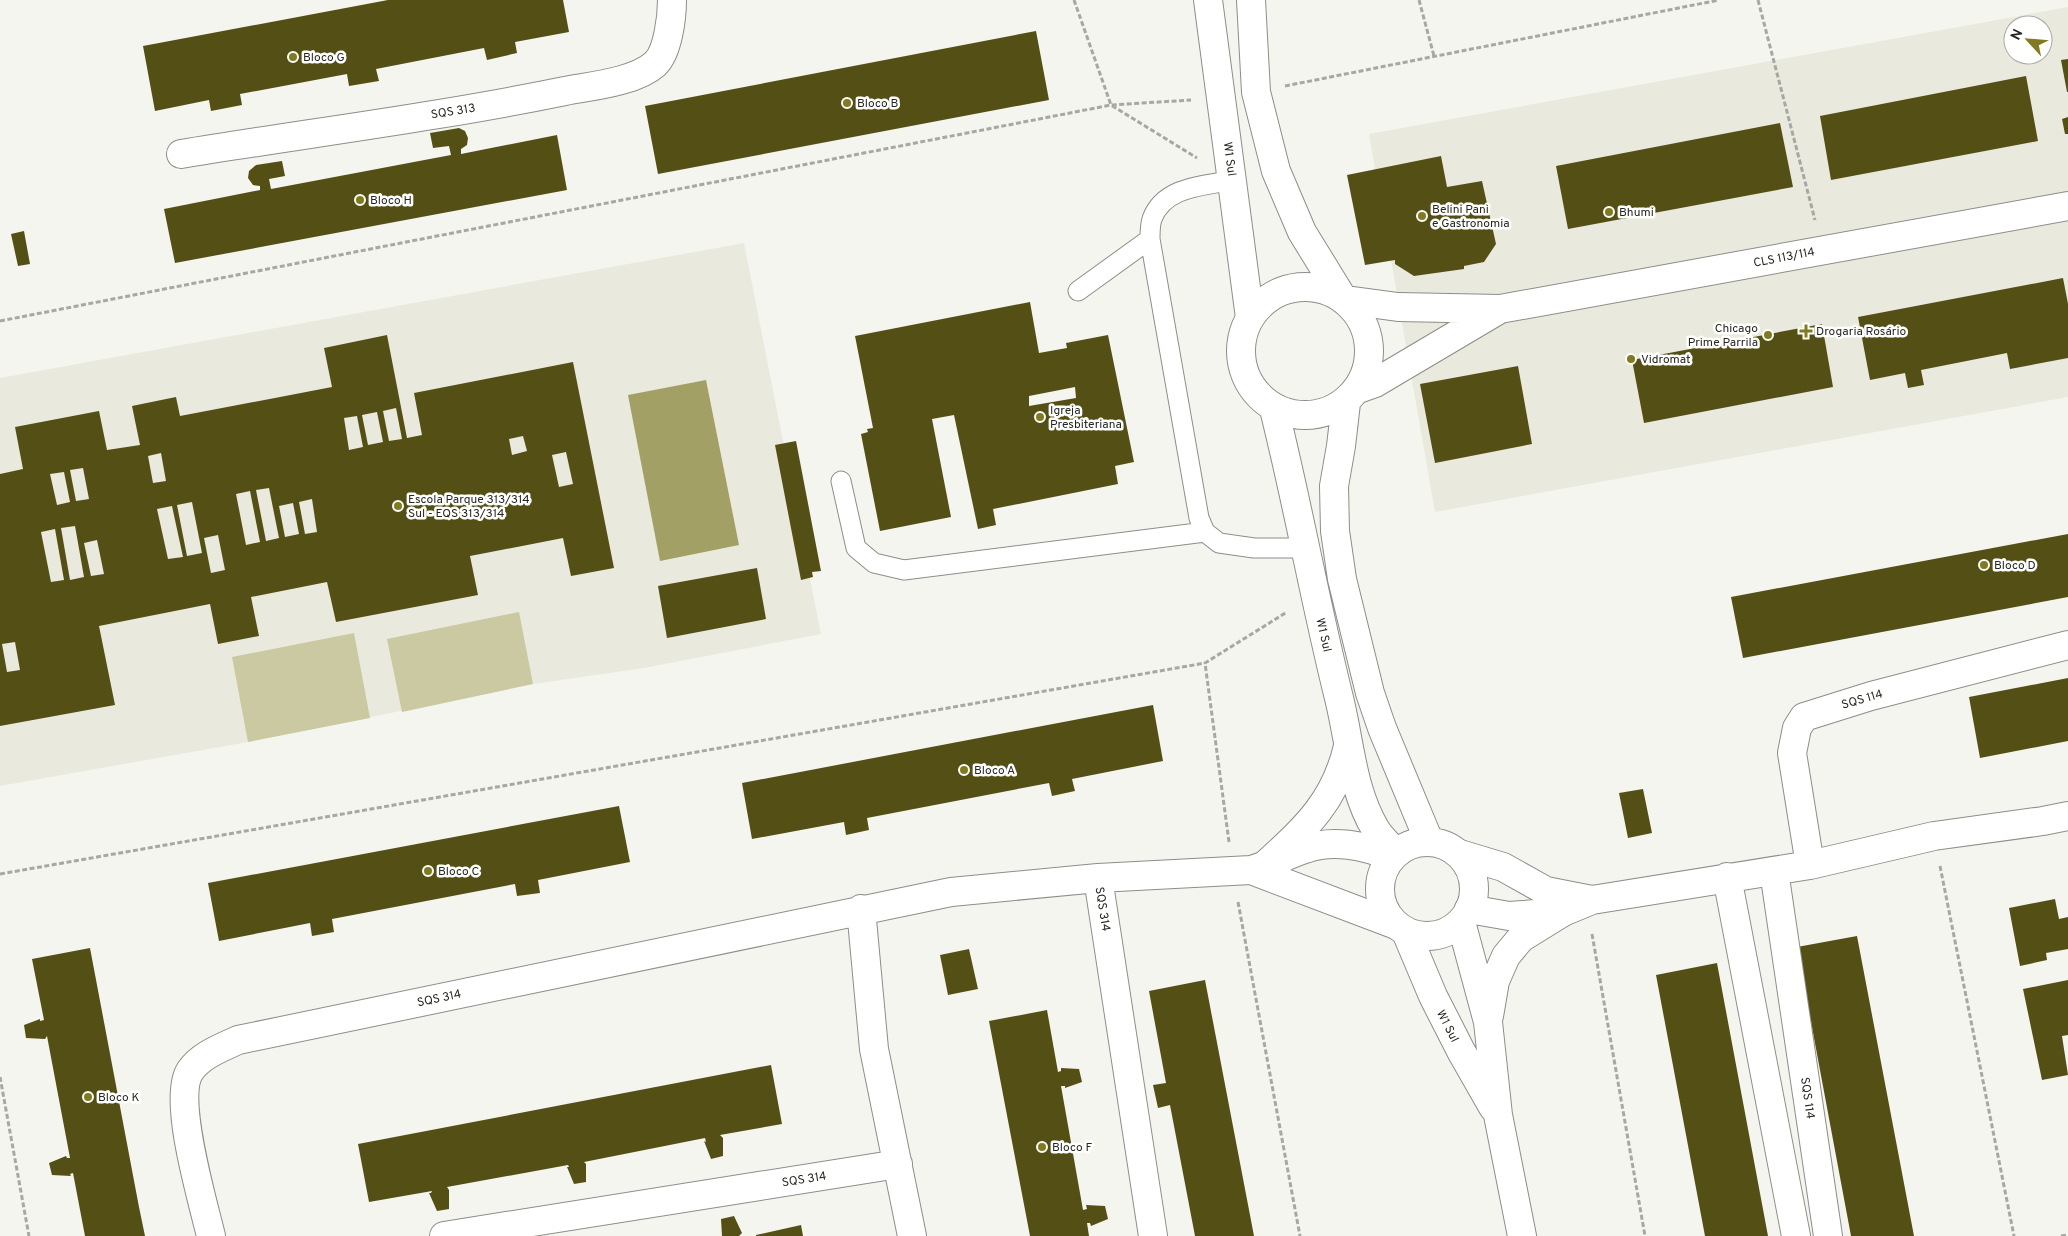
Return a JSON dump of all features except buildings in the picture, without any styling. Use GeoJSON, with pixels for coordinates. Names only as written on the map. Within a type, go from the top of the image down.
{"type":"FeatureCollection","features":[{"type":"Feature","properties":{"kind":"street","name":"SQS 313"},"geometry":{"type":"LineString","coordinates":[[181,154],[522,100],[622,79],[641,73],[656,64],[667,40],[672,20],[672,0]]}},
{"type":"Feature","properties":{"kind":"street"},"geometry":{"type":"LineString","coordinates":[[1251,0],[1256,92],[1276,171],[1302,232],[1344,298],[1366,326],[1370,359],[1352,396],[1341,446],[1334,486],[1335,531],[1342,579],[1370,693],[1382,728],[1429,841]]}},
{"type":"Feature","properties":{"kind":"street","name":"W1 Sul"},"geometry":{"type":"LineString","coordinates":[[1205,7],[1222,98],[1250,318]]}},
{"type":"Feature","properties":{"kind":"street","name":"CLS 113/114"},"geometry":{"type":"LineString","coordinates":[[1344,298],[1398,307],[1500,309],[2068,206]]}},
{"type":"Feature","properties":{"kind":"street"},"geometry":{"type":"LineString","coordinates":[[1344,298],[1318,287],[1292,287],[1268,298],[1250,318],[1241,342],[1242,368],[1254,392],[1274,409],[1298,416],[1323,414],[1352,396]]}},
{"type":"Feature","properties":{"kind":"street","name":"CLS 113/114"},"geometry":{"type":"LineString","coordinates":[[1352,396],[1500,309]]}},
{"type":"Feature","properties":{"kind":"street","name":"W1 Sul"},"geometry":{"type":"LineString","coordinates":[[1274,409],[1295,492],[1357,785],[1364,806],[1376,831],[1393,855]]}},
{"type":"Feature","properties":{"kind":"street","name":"SQS 114"},"geometry":{"type":"LineString","coordinates":[[1810,865],[1792,753],[1797,728],[1804,717],[1871,696],[2068,646]]}},
{"type":"Feature","properties":{"kind":"street"},"geometry":{"type":"LineString","coordinates":[[1257,869],[1308,826],[1319,811],[1344,766],[1349,744]]}},
{"type":"Feature","properties":{"kind":"street"},"geometry":{"type":"LineString","coordinates":[[1465,916],[1509,916],[1727,877],[1810,865],[1934,836],[2068,816]]}},
{"type":"Feature","properties":{"kind":"street"},"geometry":{"type":"LineString","coordinates":[[1460,854],[1474,880],[1474,895],[1465,916],[1449,931],[1435,936],[1421,936],[1401,929],[1386,914],[1380,900],[1379,885],[1383,870],[1393,855],[1406,846],[1417,842],[1441,843],[1460,854],[1503,867],[1546,891],[1580,904]]}},
{"type":"Feature","properties":{"kind":"street","name":"SQS 314"},"geometry":{"type":"LineString","coordinates":[[211,1236],[184,1115],[183,1091],[190,1072],[202,1059],[238,1040],[861,909],[951,892],[1098,878],[1257,869],[1305,849],[1320,845],[1351,845],[1393,855]]}},
{"type":"Feature","properties":{"kind":"street","name":"SQS 314"},"geometry":{"type":"LineString","coordinates":[[1257,869],[1401,929]]}},
{"type":"Feature","properties":{"kind":"street","name":"SQS 114"},"geometry":{"type":"LineString","coordinates":[[1774,871],[1828,1236]]}},
{"type":"Feature","properties":{"kind":"street"},"geometry":{"type":"LineString","coordinates":[[1727,877],[1796,1236]]}},
{"type":"Feature","properties":{"kind":"street","name":"SQS 314"},"geometry":{"type":"LineString","coordinates":[[1098,878],[1153,1236]]}},
{"type":"Feature","properties":{"kind":"street"},"geometry":{"type":"LineString","coordinates":[[1488,1022],[1495,981],[1506,956],[1521,938],[1580,904]]}},
{"type":"Feature","properties":{"kind":"street"},"geometry":{"type":"LineString","coordinates":[[861,909],[874,1049],[912,1236]]}},
{"type":"Feature","properties":{"kind":"street","name":"W1 Sul"},"geometry":{"type":"LineString","coordinates":[[1465,916],[1488,1022],[1498,1115],[1522,1236]]}},
{"type":"Feature","properties":{"kind":"street","name":"W1 Sul"},"geometry":{"type":"LineString","coordinates":[[1401,929],[1461,1052],[1498,1115]]}},
{"type":"Feature","properties":{"kind":"street","name":"SQS 314"},"geometry":{"type":"LineString","coordinates":[[444,1236],[898,1164]]}},
{"type":"Feature","properties":{"kind":"lane"},"geometry":{"type":"LineString","coordinates":[[1233,180],[1182,190],[1163,201],[1152,220],[1150,239],[1200,518],[1205,532],[1219,543],[1254,548],[1306,548]]}},
{"type":"Feature","properties":{"kind":"lane"},"geometry":{"type":"LineString","coordinates":[[1078,291],[1150,239]]}},
{"type":"Feature","properties":{"kind":"lane"},"geometry":{"type":"LineString","coordinates":[[841,481],[856,548],[874,563],[904,570],[1205,532]]}},
{"type":"Feature","properties":{"kind":"path"},"geometry":{"type":"LineString","coordinates":[[1074,0],[1111,105],[1233,180]]}},
{"type":"Feature","properties":{"kind":"path"},"geometry":{"type":"LineString","coordinates":[[1420,0],[1434,56]]}},
{"type":"Feature","properties":{"kind":"path"},"geometry":{"type":"LineString","coordinates":[[1256,92],[1718,0]]}},
{"type":"Feature","properties":{"kind":"path"},"geometry":{"type":"LineString","coordinates":[[1758,0],[1823,250]]}},
{"type":"Feature","properties":{"kind":"path"},"geometry":{"type":"LineString","coordinates":[[0,321],[1111,105],[1222,98]]}},
{"type":"Feature","properties":{"kind":"path"},"geometry":{"type":"LineString","coordinates":[[0,874],[1206,663]]}},
{"type":"Feature","properties":{"kind":"path"},"geometry":{"type":"LineString","coordinates":[[1934,836],[2014,1236]]}},
{"type":"Feature","properties":{"kind":"path"},"geometry":{"type":"LineString","coordinates":[[1580,904],[1645,1236]]}},
{"type":"Feature","properties":{"kind":"path"},"geometry":{"type":"LineString","coordinates":[[0,1077],[29,1236]]}},
{"type":"Feature","properties":{"kind":"path"},"geometry":{"type":"LineString","coordinates":[[2061,1236],[2068,1235]]}},
{"type":"Feature","properties":{"kind":"shaded area"},"geometry":{"type":"Polygon","coordinates":[[[2068,7],[2068,397],[1435,512],[1369,134],[2003,19],[2003,65],[2053,65],[2053,15],[2024,15],[2068,7]]]}},
{"type":"Feature","properties":{"kind":"shaded area","name":"Escola Parque 313/314 Sul - EQS 313/314"},"geometry":{"type":"Polygon","coordinates":[[[744,243],[821,634],[644,668],[533,684],[248,742],[0,786],[0,378],[744,243]]]}},
{"type":"Feature","properties":{"kind":"shaded area"},"geometry":{"type":"Polygon","coordinates":[[[706,380],[739,545],[660,561],[628,395],[706,380]]]}},
{"type":"Feature","properties":{"kind":"green space"},"geometry":{"type":"Polygon","coordinates":[[[519,612],[533,684],[402,712],[387,639],[519,612]]]}},
{"type":"Feature","properties":{"kind":"green space"},"geometry":{"type":"Polygon","coordinates":[[[354,633],[370,718],[248,742],[232,657],[354,633]]]}},
{"type":"Feature","properties":{"kind":"place","name":"Bloco G"},"geometry":{"type":"Point","coordinates":[293,57]}},
{"type":"Feature","properties":{"kind":"place","name":"Bloco B"},"geometry":{"type":"Point","coordinates":[847,103]}},
{"type":"Feature","properties":{"kind":"place","name":"Bloco H"},"geometry":{"type":"Point","coordinates":[360,200]}},
{"type":"Feature","properties":{"kind":"place","name":"Bhumi"},"geometry":{"type":"Point","coordinates":[1609,212]}},
{"type":"Feature","properties":{"kind":"place","name":"Belini Pani e Gastronomia"},"geometry":{"type":"Point","coordinates":[1422,216]}},
{"type":"Feature","properties":{"kind":"place","name":"Drogaria Rosário"},"geometry":{"type":"Point","coordinates":[1806,331]}},
{"type":"Feature","properties":{"kind":"place","name":"Chicago Prime Parrila"},"geometry":{"type":"Point","coordinates":[1768,335]}},
{"type":"Feature","properties":{"kind":"place","name":"Vidromat"},"geometry":{"type":"Point","coordinates":[1631,359]}},
{"type":"Feature","properties":{"kind":"place","name":"Igreja Presbiteriana"},"geometry":{"type":"Point","coordinates":[1040,417]}},
{"type":"Feature","properties":{"kind":"place","name":"Escola Parque 313/314 Sul - EQS 313/314"},"geometry":{"type":"Point","coordinates":[398,506]}},
{"type":"Feature","properties":{"kind":"place","name":"Bloco D"},"geometry":{"type":"Point","coordinates":[1984,565]}},
{"type":"Feature","properties":{"kind":"place","name":"Bloco A"},"geometry":{"type":"Point","coordinates":[964,770]}},
{"type":"Feature","properties":{"kind":"place","name":"Bloco C"},"geometry":{"type":"Point","coordinates":[428,871]}},
{"type":"Feature","properties":{"kind":"place","name":"Bloco K"},"geometry":{"type":"Point","coordinates":[88,1097]}},
{"type":"Feature","properties":{"kind":"place","name":"Bloco F"},"geometry":{"type":"Point","coordinates":[1042,1147]}}]}
